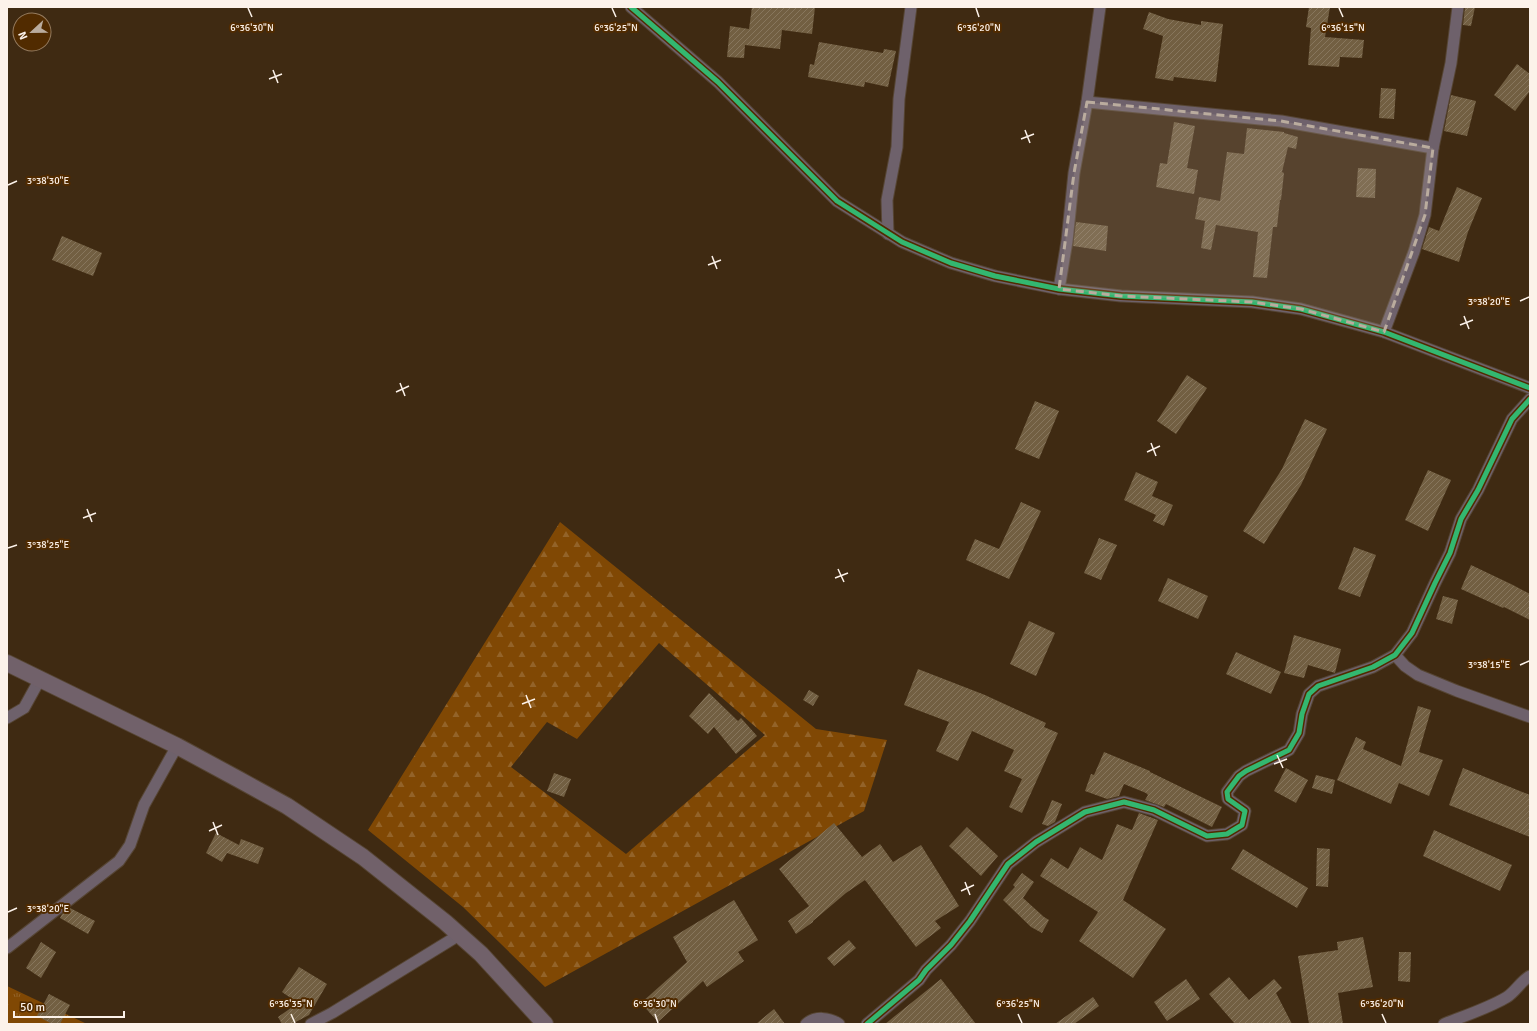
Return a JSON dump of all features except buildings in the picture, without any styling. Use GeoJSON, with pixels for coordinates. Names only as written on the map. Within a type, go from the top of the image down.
{"type":"FeatureCollection","features":[{"type":"Feature","properties":{"kind":"main road"},"geometry":{"type":"LineString","coordinates":[[7,663],[177,746],[287,806],[363,857],[446,922],[481,954],[545,1024]]}},
{"type":"Feature","properties":{"kind":"street"},"geometry":{"type":"LineString","coordinates":[[631,7],[718,82],[837,201],[902,242],[950,263],[995,276],[1059,289],[1121,296],[1252,302],[1301,309],[1384,332],[1530,388]]}},
{"type":"Feature","properties":{"kind":"street"},"geometry":{"type":"LineString","coordinates":[[888,234],[887,200],[897,147],[899,99],[911,7]]}},
{"type":"Feature","properties":{"kind":"street"},"geometry":{"type":"LineString","coordinates":[[1059,289],[1067,241],[1074,173],[1087,102],[1100,7]]}},
{"type":"Feature","properties":{"kind":"street"},"geometry":{"type":"LineString","coordinates":[[1384,332],[1414,252],[1425,215],[1433,148],[1451,63],[1458,7]]}},
{"type":"Feature","properties":{"kind":"street"},"geometry":{"type":"LineString","coordinates":[[1087,102],[1281,121],[1433,148]]}},
{"type":"Feature","properties":{"kind":"street"},"geometry":{"type":"LineString","coordinates":[[867,1024],[919,980],[926,970],[938,959],[970,921],[1008,864],[1036,842],[1085,812],[1124,802],[1154,810],[1207,836],[1227,834],[1242,825],[1245,811],[1228,799],[1227,792],[1239,776],[1246,771],[1289,750],[1299,733],[1302,714],[1309,694],[1318,686],[1373,668],[1395,655],[1412,634],[1450,553],[1461,519],[1478,490],[1512,419],[1530,399]]}},
{"type":"Feature","properties":{"kind":"street"},"geometry":{"type":"LineString","coordinates":[[1395,655],[1405,666],[1418,675],[1457,691],[1530,716]]}},
{"type":"Feature","properties":{"kind":"street"},"geometry":{"type":"LineString","coordinates":[[7,718],[24,708],[40,679]]}},
{"type":"Feature","properties":{"kind":"street"},"geometry":{"type":"LineString","coordinates":[[7,948],[119,861],[130,845],[144,805],[177,746]]}},
{"type":"Feature","properties":{"kind":"street"},"geometry":{"type":"LineString","coordinates":[[311,1024],[332,1013],[459,935]]}},
{"type":"Feature","properties":{"kind":"street"},"geometry":{"type":"LineString","coordinates":[[1444,1024],[1509,996],[1530,976]]}},
{"type":"Feature","properties":{"kind":"street"},"geometry":{"type":"LineString","coordinates":[[806,1024],[822,1018],[839,1024]]}},
{"type":"Feature","properties":{"kind":"highlighted area"},"geometry":{"type":"Polygon","coordinates":[[[1087,102],[1281,121],[1433,148],[1425,215],[1384,332],[1301,309],[1252,302],[1121,296],[1059,289],[1074,173],[1087,102]]]}},
{"type":"Feature","properties":{"kind":"green space"},"geometry":{"type":"Polygon","coordinates":[[[560,522],[816,729],[887,740],[864,811],[545,987],[463,907],[368,830],[560,522]],[[659,643],[577,739],[547,722],[511,767],[626,854],[765,735],[659,643]]]}},
{"type":"Feature","properties":{"kind":"green space"},"geometry":{"type":"Polygon","coordinates":[[[7,986],[87,1024],[7,1024],[7,986]]]}},
{"type":"Feature","properties":{"kind":"cycle path"},"geometry":{"type":"LineString","coordinates":[[631,7],[718,82],[837,201],[902,242],[951,263],[995,276],[1059,289],[1121,296],[1252,302],[1301,309],[1384,332],[1530,388]]}},
{"type":"Feature","properties":{"kind":"cycle path"},"geometry":{"type":"LineString","coordinates":[[867,1024],[919,980],[926,970],[951,945],[970,921],[1008,864],[1036,842],[1085,812],[1124,802],[1154,810],[1207,836],[1227,834],[1242,825],[1245,811],[1228,799],[1227,792],[1239,776],[1246,771],[1289,750],[1299,733],[1302,714],[1309,694],[1318,686],[1373,667],[1395,655],[1412,633],[1450,553],[1461,519],[1478,490],[1512,419],[1530,399]]}}]}
